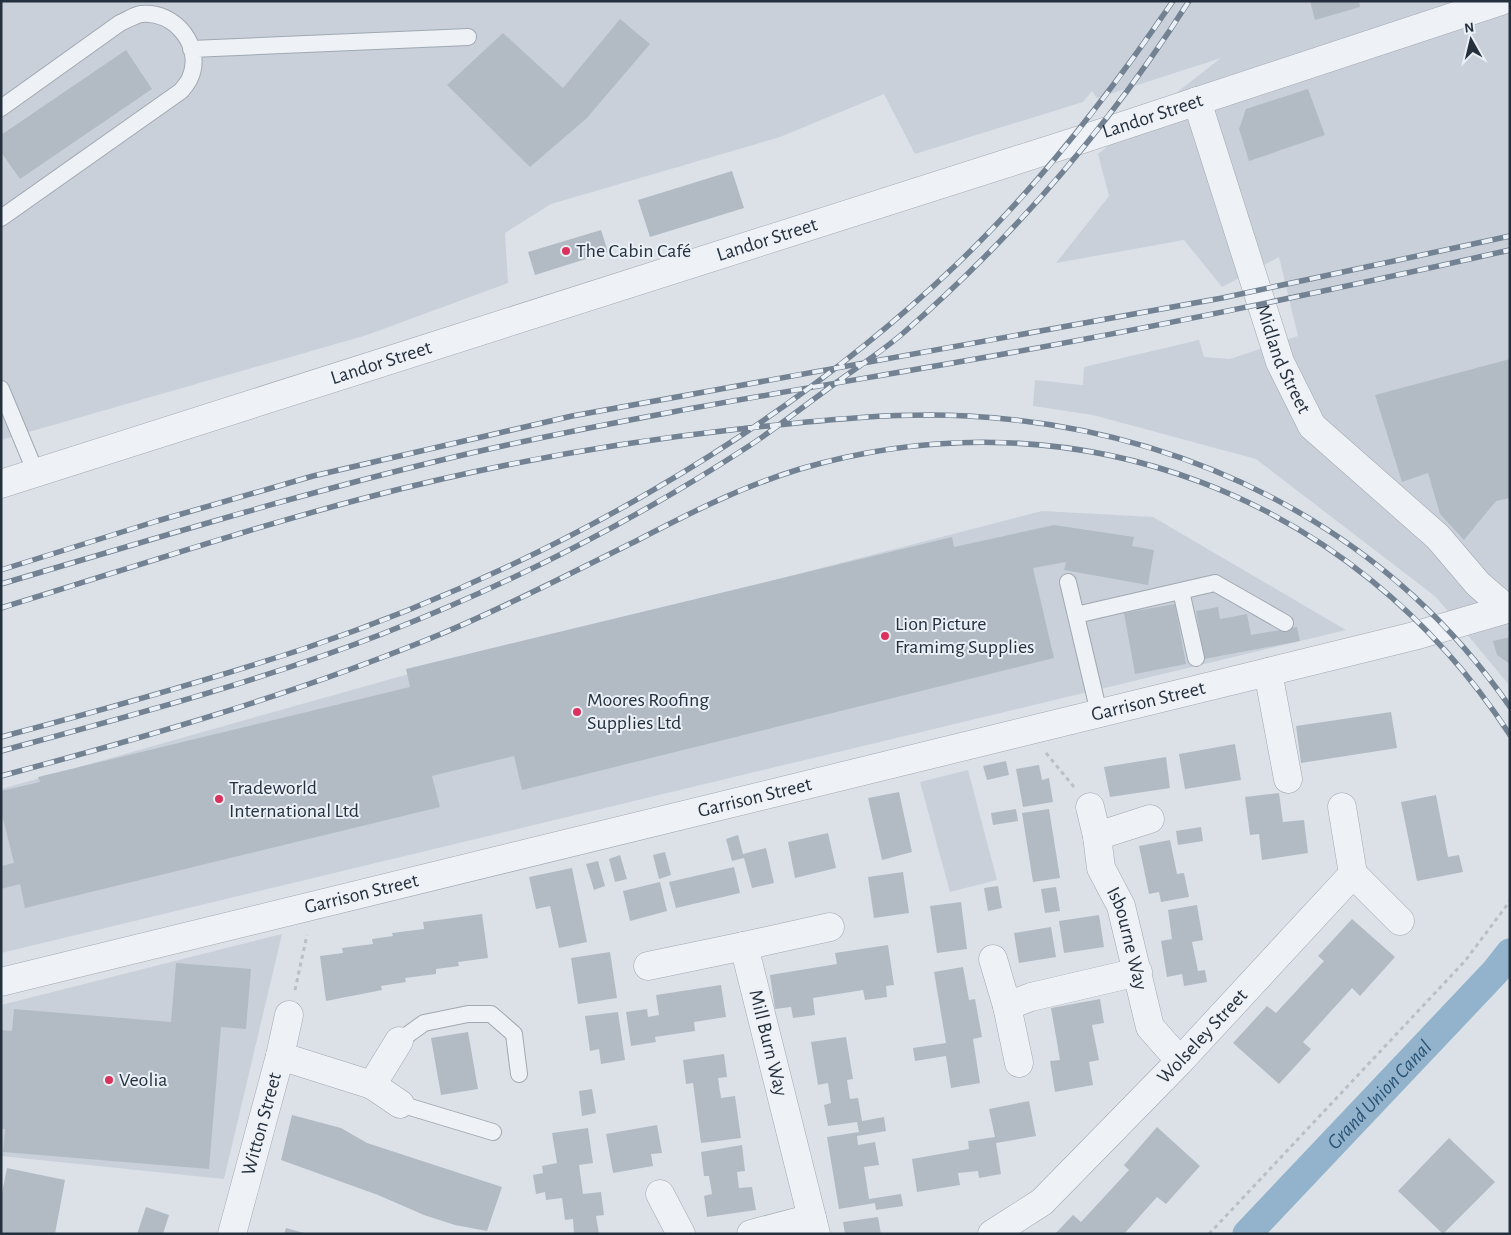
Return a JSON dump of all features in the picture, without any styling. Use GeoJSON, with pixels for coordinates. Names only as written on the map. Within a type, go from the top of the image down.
{"type":"FeatureCollection","features":[{"type":"Feature","properties":{"kind":"street","name":"Landor Street"},"geometry":{"type":"LineString","coordinates":[[1,484],[1197,101],[1454,8],[1488,3]]}},
{"type":"Feature","properties":{"kind":"street","name":"Midland Street"},"geometry":{"type":"LineString","coordinates":[[1197,101],[1280,362],[1312,426],[1438,537],[1478,584]]}},
{"type":"Feature","properties":{"kind":"street","name":"Garrison Street"},"geometry":{"type":"LineString","coordinates":[[1478,584],[1508,608]]}},
{"type":"Feature","properties":{"kind":"street","name":"Garrison Street"},"geometry":{"type":"LineString","coordinates":[[1,982],[1414,636],[1508,608]]}},
{"type":"Feature","properties":{"kind":"street"},"geometry":{"type":"LineString","coordinates":[[1268,672],[1288,779]]}},
{"type":"Feature","properties":{"kind":"street","name":"Isbourne Way"},"geometry":{"type":"LineString","coordinates":[[1090,807],[1097,836],[1101,868],[1121,906],[1150,1027],[1180,1061]]}},
{"type":"Feature","properties":{"kind":"street"},"geometry":{"type":"LineString","coordinates":[[1342,807],[1353,874],[1400,921]]}},
{"type":"Feature","properties":{"kind":"street"},"geometry":{"type":"LineString","coordinates":[[1097,836],[1150,819]]}},
{"type":"Feature","properties":{"kind":"street","name":"Wolseley Street"},"geometry":{"type":"LineString","coordinates":[[992,1234],[1042,1202],[1180,1061],[1353,874]]}},
{"type":"Feature","properties":{"kind":"street"},"geometry":{"type":"LineString","coordinates":[[648,966],[830,927]]}},
{"type":"Feature","properties":{"kind":"street","name":"Mill Burn Way"},"geometry":{"type":"LineString","coordinates":[[744,946],[814,1226]]}},
{"type":"Feature","properties":{"kind":"street"},"geometry":{"type":"LineString","coordinates":[[993,959],[1007,1006],[1019,1063]]}},
{"type":"Feature","properties":{"kind":"street"},"geometry":{"type":"LineString","coordinates":[[1007,1006],[1031,997],[1138,972]]}},
{"type":"Feature","properties":{"kind":"street","name":"Witton Street"},"geometry":{"type":"LineString","coordinates":[[232,1234],[280,1056],[289,1015]]}},
{"type":"Feature","properties":{"kind":"street"},"geometry":{"type":"LineString","coordinates":[[372,1084],[399,1041]]}},
{"type":"Feature","properties":{"kind":"street"},"geometry":{"type":"LineString","coordinates":[[280,1056],[372,1084],[400,1104]]}},
{"type":"Feature","properties":{"kind":"street"},"geometry":{"type":"LineString","coordinates":[[660,1194],[681,1234]]}},
{"type":"Feature","properties":{"kind":"street"},"geometry":{"type":"LineString","coordinates":[[751,1234],[814,1226]]}},
{"type":"Feature","properties":{"kind":"lane"},"geometry":{"type":"LineString","coordinates":[[1,108],[120,23],[141,14],[160,15],[178,26],[190,42],[193,60],[190,77],[181,91],[1,218]]}},
{"type":"Feature","properties":{"kind":"lane"},"geometry":{"type":"LineString","coordinates":[[191,49],[468,37]]}},
{"type":"Feature","properties":{"kind":"lane"},"geometry":{"type":"LineString","coordinates":[[1,389],[36,473]]}},
{"type":"Feature","properties":{"kind":"lane"},"geometry":{"type":"LineString","coordinates":[[1068,582],[1099,714]]}},
{"type":"Feature","properties":{"kind":"lane"},"geometry":{"type":"LineString","coordinates":[[1076,615],[1215,583],[1285,623]]}},
{"type":"Feature","properties":{"kind":"lane"},"geometry":{"type":"LineString","coordinates":[[1181,591],[1196,658]]}},
{"type":"Feature","properties":{"kind":"lane"},"geometry":{"type":"LineString","coordinates":[[399,1041],[424,1023],[468,1014],[492,1014],[514,1034],[519,1074]]}},
{"type":"Feature","properties":{"kind":"lane"},"geometry":{"type":"LineString","coordinates":[[400,1104],[493,1132]]}},
{"type":"Feature","properties":{"kind":"path"},"geometry":{"type":"LineString","coordinates":[[1037,729],[1043,748],[1052,763],[1090,807]]}},
{"type":"Feature","properties":{"kind":"path"},"geometry":{"type":"LineString","coordinates":[[1209,1234],[1465,961],[1510,901]]}},
{"type":"Feature","properties":{"kind":"path"},"geometry":{"type":"LineString","coordinates":[[289,1015],[314,905]]}},
{"type":"Feature","properties":{"kind":"shaded area"},"geometry":{"type":"Polygon","coordinates":[[[1,1],[1510,1],[1510,686],[1436,597],[1256,459],[1093,415],[1033,406],[1035,380],[1083,385],[1084,367],[1199,340],[1204,357],[1230,359],[1298,336],[1279,257],[1222,287],[1184,240],[1056,263],[1109,196],[1098,154],[1221,58],[1097,98],[1092,91],[1083,102],[915,154],[884,94],[780,137],[551,204],[505,233],[508,283],[367,335],[1,440],[1,1]]]}},
{"type":"Feature","properties":{"kind":"shaded area"},"geometry":{"type":"Polygon","coordinates":[[[1042,511],[1153,517],[1346,630],[1,953],[1,789],[398,677],[1042,511]]]}},
{"type":"Feature","properties":{"kind":"shaded area"},"geometry":{"type":"Polygon","coordinates":[[[968,770],[997,880],[950,892],[920,782],[968,770]]]}},
{"type":"Feature","properties":{"kind":"shaded area","name":"Veolia"},"geometry":{"type":"Polygon","coordinates":[[[282,934],[224,1179],[1,1156],[1,1005],[282,934]]]}},
{"type":"Feature","properties":{"kind":"building"},"geometry":{"type":"Polygon","coordinates":[[[1310,1],[1359,1],[1360,7],[1315,20],[1310,1]]]}},
{"type":"Feature","properties":{"kind":"building"},"geometry":{"type":"Polygon","coordinates":[[[620,19],[650,44],[587,118],[530,167],[447,85],[503,33],[563,88],[620,19]]]}},
{"type":"Feature","properties":{"kind":"building"},"geometry":{"type":"Polygon","coordinates":[[[126,50],[152,89],[20,179],[1,152],[1,135],[126,50]]]}},
{"type":"Feature","properties":{"kind":"building"},"geometry":{"type":"Polygon","coordinates":[[[1308,89],[1325,135],[1249,161],[1239,129],[1246,109],[1308,89]]]}},
{"type":"Feature","properties":{"kind":"building"},"geometry":{"type":"Polygon","coordinates":[[[732,171],[744,208],[650,237],[638,200],[732,171]]]}},
{"type":"Feature","properties":{"kind":"building"},"geometry":{"type":"Polygon","coordinates":[[[601,230],[608,252],[535,275],[528,252],[601,230]]]}},
{"type":"Feature","properties":{"kind":"building"},"geometry":{"type":"Polygon","coordinates":[[[1510,359],[1510,498],[1496,501],[1464,540],[1440,514],[1428,473],[1402,482],[1375,395],[1510,359]]]}},
{"type":"Feature","properties":{"kind":"building"},"geometry":{"type":"Polygon","coordinates":[[[1054,525],[1134,537],[1132,546],[1154,550],[1148,585],[1064,570],[1066,562],[1033,568],[1054,658],[522,790],[514,756],[432,776],[440,807],[25,908],[20,884],[1,889],[1,866],[14,863],[1,811],[1,791],[40,782],[38,777],[410,687],[406,669],[952,537],[954,547],[1054,525]]]}},
{"type":"Feature","properties":{"kind":"building"},"geometry":{"type":"Polygon","coordinates":[[[1175,604],[1186,664],[1135,674],[1124,613],[1175,604]]]}},
{"type":"Feature","properties":{"kind":"building"},"geometry":{"type":"Polygon","coordinates":[[[1218,607],[1220,619],[1247,614],[1251,635],[1297,627],[1300,641],[1204,659],[1196,611],[1218,607]]]}},
{"type":"Feature","properties":{"kind":"building"},"geometry":{"type":"Polygon","coordinates":[[[1510,637],[1510,664],[1497,655],[1493,641],[1510,637]]]}},
{"type":"Feature","properties":{"kind":"building"},"geometry":{"type":"Polygon","coordinates":[[[1391,712],[1397,748],[1301,763],[1296,726],[1391,712]]]}},
{"type":"Feature","properties":{"kind":"building"},"geometry":{"type":"Polygon","coordinates":[[[1235,744],[1241,780],[1185,789],[1179,754],[1235,744]]]}},
{"type":"Feature","properties":{"kind":"building"},"geometry":{"type":"Polygon","coordinates":[[[1166,757],[1170,788],[1110,797],[1104,767],[1166,757]]]}},
{"type":"Feature","properties":{"kind":"building"},"geometry":{"type":"Polygon","coordinates":[[[1006,761],[1009,775],[987,780],[983,766],[1006,761]]]}},
{"type":"Feature","properties":{"kind":"building"},"geometry":{"type":"Polygon","coordinates":[[[1039,765],[1042,780],[1049,778],[1053,802],[1023,807],[1016,769],[1039,765]]]}},
{"type":"Feature","properties":{"kind":"building"},"geometry":{"type":"Polygon","coordinates":[[[899,792],[912,852],[882,860],[868,798],[899,792]]]}},
{"type":"Feature","properties":{"kind":"building"},"geometry":{"type":"Polygon","coordinates":[[[1279,793],[1283,822],[1304,820],[1308,853],[1262,860],[1259,834],[1250,835],[1245,797],[1279,793]]]}},
{"type":"Feature","properties":{"kind":"building"},"geometry":{"type":"Polygon","coordinates":[[[1436,795],[1448,857],[1459,855],[1463,872],[1417,881],[1401,802],[1436,795]]]}},
{"type":"Feature","properties":{"kind":"building"},"geometry":{"type":"Polygon","coordinates":[[[1016,809],[1018,821],[993,825],[991,813],[1016,809]]]}},
{"type":"Feature","properties":{"kind":"building"},"geometry":{"type":"Polygon","coordinates":[[[1049,809],[1060,878],[1033,882],[1022,813],[1049,809]]]}},
{"type":"Feature","properties":{"kind":"building"},"geometry":{"type":"Polygon","coordinates":[[[1201,827],[1203,841],[1178,845],[1176,831],[1201,827]]]}},
{"type":"Feature","properties":{"kind":"building"},"geometry":{"type":"Polygon","coordinates":[[[828,833],[836,868],[795,878],[788,842],[828,833]]]}},
{"type":"Feature","properties":{"kind":"building"},"geometry":{"type":"Polygon","coordinates":[[[738,835],[743,854],[766,848],[774,883],[752,888],[744,858],[732,861],[726,839],[738,835]]]}},
{"type":"Feature","properties":{"kind":"building"},"geometry":{"type":"Polygon","coordinates":[[[1170,840],[1177,874],[1184,873],[1189,897],[1161,902],[1159,892],[1149,894],[1139,846],[1170,840]]]}},
{"type":"Feature","properties":{"kind":"building"},"geometry":{"type":"Polygon","coordinates":[[[665,852],[671,875],[659,879],[653,855],[665,852]]]}},
{"type":"Feature","properties":{"kind":"building"},"geometry":{"type":"Polygon","coordinates":[[[620,855],[627,879],[615,882],[609,859],[620,855]]]}},
{"type":"Feature","properties":{"kind":"building"},"geometry":{"type":"Polygon","coordinates":[[[598,861],[605,886],[594,890],[586,864],[598,861]]]}},
{"type":"Feature","properties":{"kind":"building"},"geometry":{"type":"Polygon","coordinates":[[[734,867],[740,893],[676,908],[669,882],[734,867]]]}},
{"type":"Feature","properties":{"kind":"building"},"geometry":{"type":"Polygon","coordinates":[[[572,868],[587,942],[559,948],[550,906],[536,909],[529,877],[572,868]]]}},
{"type":"Feature","properties":{"kind":"building"},"geometry":{"type":"Polygon","coordinates":[[[903,872],[909,913],[874,918],[868,877],[903,872]]]}},
{"type":"Feature","properties":{"kind":"building"},"geometry":{"type":"Polygon","coordinates":[[[660,882],[667,911],[630,921],[623,891],[660,882]]]}},
{"type":"Feature","properties":{"kind":"building"},"geometry":{"type":"Polygon","coordinates":[[[998,886],[1002,908],[988,911],[984,888],[998,886]]]}},
{"type":"Feature","properties":{"kind":"building"},"geometry":{"type":"Polygon","coordinates":[[[1056,887],[1060,911],[1045,913],[1041,889],[1056,887]]]}},
{"type":"Feature","properties":{"kind":"building"},"geometry":{"type":"Polygon","coordinates":[[[961,902],[967,949],[937,953],[930,906],[961,902]]]}},
{"type":"Feature","properties":{"kind":"building"},"geometry":{"type":"Polygon","coordinates":[[[1197,905],[1203,940],[1192,942],[1198,971],[1205,970],[1207,982],[1184,986],[1182,974],[1167,977],[1161,941],[1172,939],[1168,910],[1197,905]]]}},
{"type":"Feature","properties":{"kind":"building"},"geometry":{"type":"Polygon","coordinates":[[[482,914],[488,958],[458,962],[459,966],[436,969],[436,974],[405,978],[406,982],[381,986],[382,990],[326,1001],[320,956],[343,953],[342,948],[373,944],[372,939],[393,936],[392,933],[424,929],[423,922],[482,914]]]}},
{"type":"Feature","properties":{"kind":"building"},"geometry":{"type":"Polygon","coordinates":[[[1099,915],[1104,947],[1064,953],[1059,921],[1099,915]]]}},
{"type":"Feature","properties":{"kind":"building"},"geometry":{"type":"Polygon","coordinates":[[[1352,919],[1395,957],[1360,996],[1352,988],[1303,1042],[1311,1049],[1279,1084],[1233,1043],[1267,1006],[1276,1013],[1324,961],[1318,956],[1352,919]]]}},
{"type":"Feature","properties":{"kind":"building"},"geometry":{"type":"Polygon","coordinates":[[[1051,927],[1056,957],[1019,963],[1014,933],[1051,927]]]}},
{"type":"Feature","properties":{"kind":"building"},"geometry":{"type":"Polygon","coordinates":[[[888,945],[894,985],[886,986],[887,997],[865,1000],[863,990],[813,998],[815,1015],[793,1018],[791,1007],[775,1009],[770,975],[837,964],[835,953],[888,945]]]}},
{"type":"Feature","properties":{"kind":"building"},"geometry":{"type":"Polygon","coordinates":[[[610,952],[617,998],[578,1004],[571,958],[610,952]]]}},
{"type":"Feature","properties":{"kind":"building","name":"Veolia"},"geometry":{"type":"Polygon","coordinates":[[[176,963],[251,969],[246,1029],[221,1027],[209,1169],[3,1152],[5,1129],[1,1128],[1,1030],[12,1031],[14,1009],[171,1022],[176,963]]]}},
{"type":"Feature","properties":{"kind":"building"},"geometry":{"type":"Polygon","coordinates":[[[963,967],[969,1000],[975,999],[982,1037],[973,1039],[980,1083],[951,1088],[946,1056],[915,1061],[913,1048],[946,1043],[934,972],[963,967]]]}},
{"type":"Feature","properties":{"kind":"building"},"geometry":{"type":"Polygon","coordinates":[[[721,985],[726,1017],[694,1022],[695,1031],[655,1037],[656,1042],[631,1046],[626,1012],[647,1009],[648,1017],[659,1015],[656,995],[721,985]]]}},
{"type":"Feature","properties":{"kind":"building"},"geometry":{"type":"Polygon","coordinates":[[[1100,999],[1104,1023],[1092,1025],[1099,1060],[1089,1062],[1093,1085],[1055,1092],[1050,1061],[1060,1060],[1051,1008],[1100,999]]]}},
{"type":"Feature","properties":{"kind":"building"},"geometry":{"type":"Polygon","coordinates":[[[618,1012],[625,1060],[601,1064],[599,1049],[590,1051],[585,1016],[618,1012]]]}},
{"type":"Feature","properties":{"kind":"building"},"geometry":{"type":"Polygon","coordinates":[[[468,1032],[478,1089],[441,1095],[431,1038],[468,1032]]]}},
{"type":"Feature","properties":{"kind":"building"},"geometry":{"type":"Polygon","coordinates":[[[846,1037],[853,1079],[847,1080],[850,1099],[858,1098],[862,1121],[884,1117],[886,1131],[857,1136],[858,1145],[875,1142],[879,1165],[864,1167],[869,1199],[901,1194],[903,1206],[876,1210],[875,1203],[839,1209],[827,1137],[859,1132],[857,1122],[828,1126],[824,1105],[831,1103],[828,1083],[818,1085],[811,1042],[846,1037]]]}},
{"type":"Feature","properties":{"kind":"building"},"geometry":{"type":"Polygon","coordinates":[[[724,1054],[727,1077],[718,1078],[721,1098],[735,1096],[741,1138],[701,1143],[693,1083],[686,1084],[683,1060],[724,1054]]]}},
{"type":"Feature","properties":{"kind":"building"},"geometry":{"type":"Polygon","coordinates":[[[592,1089],[596,1113],[582,1116],[579,1091],[592,1089]]]}},
{"type":"Feature","properties":{"kind":"building"},"geometry":{"type":"Polygon","coordinates":[[[1029,1101],[1036,1136],[996,1143],[1001,1174],[979,1178],[978,1171],[958,1173],[960,1185],[917,1192],[912,1159],[969,1149],[968,1141],[995,1137],[989,1109],[1029,1101]]]}},
{"type":"Feature","properties":{"kind":"building"},"geometry":{"type":"Polygon","coordinates":[[[292,1115],[341,1128],[367,1143],[502,1187],[487,1231],[455,1225],[424,1215],[378,1195],[281,1160],[292,1115]]]}},
{"type":"Feature","properties":{"kind":"building"},"geometry":{"type":"Polygon","coordinates":[[[657,1125],[662,1153],[651,1154],[653,1166],[613,1173],[606,1134],[657,1125]]]}},
{"type":"Feature","properties":{"kind":"building"},"geometry":{"type":"Polygon","coordinates":[[[1157,1127],[1200,1166],[1166,1204],[1157,1197],[1124,1234],[1055,1234],[1073,1215],[1081,1222],[1129,1170],[1124,1165],[1157,1127]]]}},
{"type":"Feature","properties":{"kind":"building"},"geometry":{"type":"Polygon","coordinates":[[[588,1128],[593,1163],[579,1165],[583,1194],[601,1192],[604,1215],[596,1216],[599,1234],[574,1234],[573,1219],[565,1220],[562,1198],[546,1200],[545,1192],[536,1194],[533,1175],[543,1173],[542,1166],[557,1163],[552,1133],[588,1128]]]}},
{"type":"Feature","properties":{"kind":"building"},"geometry":{"type":"Polygon","coordinates":[[[1449,1138],[1495,1182],[1443,1234],[1398,1191],[1449,1138]]]}},
{"type":"Feature","properties":{"kind":"building"},"geometry":{"type":"Polygon","coordinates":[[[742,1145],[745,1171],[737,1172],[739,1188],[752,1187],[756,1210],[707,1217],[704,1196],[712,1194],[709,1176],[704,1176],[701,1152],[742,1145]]]}},
{"type":"Feature","properties":{"kind":"building"},"geometry":{"type":"Polygon","coordinates":[[[7,1168],[65,1180],[55,1234],[1,1234],[1,1198],[7,1168]]]}},
{"type":"Feature","properties":{"kind":"building"},"geometry":{"type":"Polygon","coordinates":[[[146,1207],[169,1215],[163,1234],[137,1234],[146,1207]]]}},
{"type":"Feature","properties":{"kind":"building"},"geometry":{"type":"Polygon","coordinates":[[[878,1217],[881,1234],[845,1234],[843,1222],[878,1217]]]}},
{"type":"Feature","properties":{"kind":"building"},"geometry":{"type":"Polygon","coordinates":[[[286,1228],[304,1233],[304,1234],[284,1234],[286,1228]]]}},
{"type":"Feature","properties":{"kind":"waterway","name":"Grand Union Canal"},"geometry":{"type":"LineString","coordinates":[[1247,1234],[1495,972],[1510,953]]}},
{"type":"Feature","properties":{"kind":"railway"},"geometry":{"type":"LineString","coordinates":[[1,737],[228,673],[303,649],[391,617],[479,580],[565,538],[650,492],[732,441],[811,386],[886,328],[987,235],[1072,139],[1124,71],[1173,1]]}},
{"type":"Feature","properties":{"kind":"railway"},"geometry":{"type":"LineString","coordinates":[[1,751],[241,683],[382,634],[430,615],[524,572],[616,525],[705,474],[768,433],[892,342],[982,260],[1020,220],[1092,136],[1126,92],[1189,1]]}},
{"type":"Feature","properties":{"kind":"railway"},"geometry":{"type":"LineString","coordinates":[[1,570],[157,521],[313,476],[572,416],[1222,298],[1510,236]]}},
{"type":"Feature","properties":{"kind":"railway"},"geometry":{"type":"LineString","coordinates":[[1,584],[299,497],[480,451],[613,423],[1139,329],[1325,291],[1510,250]]}},
{"type":"Feature","properties":{"kind":"railway"},"geometry":{"type":"LineString","coordinates":[[1,608],[316,511],[408,487],[502,466],[644,441],[739,429],[882,416],[968,416],[1048,425],[1126,441],[1201,466],[1273,498],[1341,539],[1403,587],[1460,643],[1510,707]]}},
{"type":"Feature","properties":{"kind":"railway"},"geometry":{"type":"LineString","coordinates":[[1,776],[224,712],[387,655],[491,612],[697,510],[758,483],[800,469],[903,447],[1005,443],[1104,454],[1200,482],[1289,524],[1372,581],[1446,651],[1510,735]]}},
{"type":"Feature","properties":{"kind":"place","name":"The Cabin Café"},"geometry":{"type":"Point","coordinates":[566,251]}},
{"type":"Feature","properties":{"kind":"place","name":"Lion Picture Framimg Supplies"},"geometry":{"type":"Point","coordinates":[885,636]}},
{"type":"Feature","properties":{"kind":"place","name":"Moores Roofing Supplies Ltd"},"geometry":{"type":"Point","coordinates":[577,712]}},
{"type":"Feature","properties":{"kind":"place","name":"Tradeworld International Ltd"},"geometry":{"type":"Point","coordinates":[219,799]}},
{"type":"Feature","properties":{"kind":"place","name":"Veolia"},"geometry":{"type":"Point","coordinates":[109,1080]}}]}
